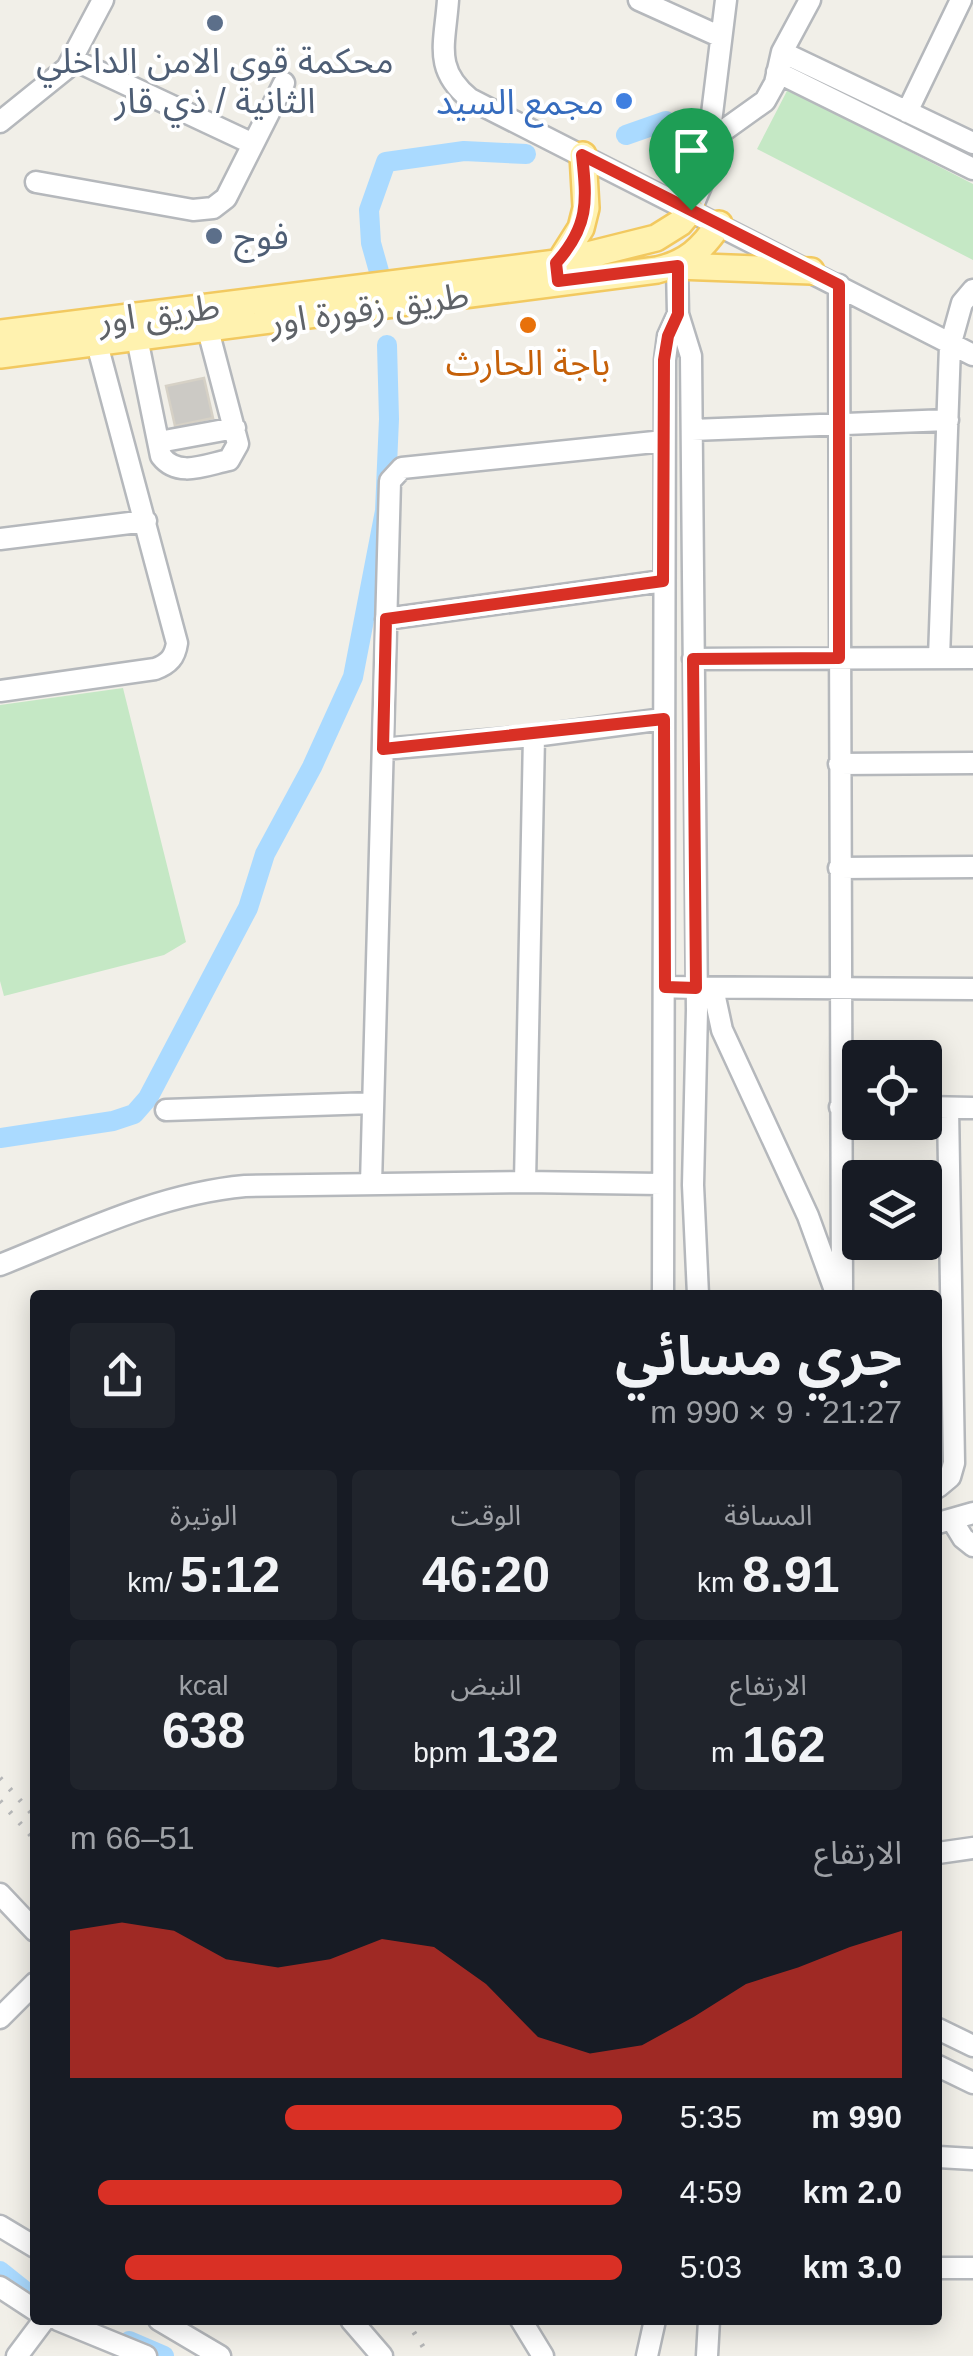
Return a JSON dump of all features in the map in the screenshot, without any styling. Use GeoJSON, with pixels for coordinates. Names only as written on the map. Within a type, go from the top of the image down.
{"type":"FeatureCollection","features":[{"type":"Feature","properties":{"kind":"main road"},"geometry":{"type":"LineString","coordinates":[[557,272],[584,218],[582,155]]}},
{"type":"Feature","properties":{"kind":"main road"},"geometry":{"type":"LineString","coordinates":[[557,272],[656,238],[680,223],[691,210]]}},
{"type":"Feature","properties":{"kind":"main road"},"geometry":{"type":"LineString","coordinates":[[678,266],[694,256],[719,224]]}},
{"type":"Feature","properties":{"kind":"main road","name":"طريق زقورة اور"},"geometry":{"type":"LineString","coordinates":[[0,355],[208,330],[557,272],[678,266],[811,271]]}},
{"type":"Feature","properties":{"kind":"main road","name":"طريق اور"},"geometry":{"type":"LineString","coordinates":[[0,332],[557,272]]}},
{"type":"Feature","properties":{"kind":"street"},"geometry":{"type":"LineString","coordinates":[[0,122],[74,60],[103,0]]}},
{"type":"Feature","properties":{"kind":"street"},"geometry":{"type":"LineString","coordinates":[[448,0],[445,69],[452,85],[470,99],[973,355]]}},
{"type":"Feature","properties":{"kind":"street"},"geometry":{"type":"LineString","coordinates":[[640,0],[721,37]]}},
{"type":"Feature","properties":{"kind":"street"},"geometry":{"type":"LineString","coordinates":[[691,210],[704,178],[726,0]]}},
{"type":"Feature","properties":{"kind":"street"},"geometry":{"type":"LineString","coordinates":[[710,141],[765,101],[779,62],[810,0]]}},
{"type":"Feature","properties":{"kind":"street"},"geometry":{"type":"LineString","coordinates":[[907,112],[961,0]]}},
{"type":"Feature","properties":{"kind":"street"},"geometry":{"type":"LineString","coordinates":[[74,60],[253,144]]}},
{"type":"Feature","properties":{"kind":"street"},"geometry":{"type":"LineString","coordinates":[[779,62],[907,112],[973,143]]}},
{"type":"Feature","properties":{"kind":"street"},"geometry":{"type":"LineString","coordinates":[[779,62],[973,169]]}},
{"type":"Feature","properties":{"kind":"street"},"geometry":{"type":"LineString","coordinates":[[36,182],[206,210],[226,198],[284,83]]}},
{"type":"Feature","properties":{"kind":"street"},"geometry":{"type":"LineString","coordinates":[[678,266],[678,314],[691,356],[693,659],[705,988],[694,1185],[698,1290]]}},
{"type":"Feature","properties":{"kind":"street"},"geometry":{"type":"LineString","coordinates":[[839,285],[839,990],[844,1040]]}},
{"type":"Feature","properties":{"kind":"street"},"geometry":{"type":"LineString","coordinates":[[939,658],[950,346],[962,303],[973,290]]}},
{"type":"Feature","properties":{"kind":"street"},"geometry":{"type":"LineString","coordinates":[[663,1290],[665,348],[678,314]]}},
{"type":"Feature","properties":{"kind":"street"},"geometry":{"type":"LineString","coordinates":[[137,338],[161,456],[169,466],[188,469],[232,458],[238,444],[208,330]]}},
{"type":"Feature","properties":{"kind":"street"},"geometry":{"type":"LineString","coordinates":[[0,691],[156,669],[171,660],[177,643],[97,344]]}},
{"type":"Feature","properties":{"kind":"street"},"geometry":{"type":"LineString","coordinates":[[692,430],[948,420]]}},
{"type":"Feature","properties":{"kind":"street"},"geometry":{"type":"LineString","coordinates":[[158,442],[235,428]]}},
{"type":"Feature","properties":{"kind":"street"},"geometry":{"type":"LineString","coordinates":[[370,1184],[390,481],[402,468],[664,441]]}},
{"type":"Feature","properties":{"kind":"street"},"geometry":{"type":"LineString","coordinates":[[0,539],[146,520]]}},
{"type":"Feature","properties":{"kind":"street"},"geometry":{"type":"LineString","coordinates":[[386,619],[663,581]]}},
{"type":"Feature","properties":{"kind":"street"},"geometry":{"type":"LineString","coordinates":[[693,659],[973,658]]}},
{"type":"Feature","properties":{"kind":"street"},"geometry":{"type":"LineString","coordinates":[[383,749],[534,736],[664,719]]}},
{"type":"Feature","properties":{"kind":"street"},"geometry":{"type":"LineString","coordinates":[[525,1182],[534,736]]}},
{"type":"Feature","properties":{"kind":"street"},"geometry":{"type":"LineString","coordinates":[[839,764],[973,763]]}},
{"type":"Feature","properties":{"kind":"street"},"geometry":{"type":"LineString","coordinates":[[839,868],[973,867]]}},
{"type":"Feature","properties":{"kind":"street"},"geometry":{"type":"LineString","coordinates":[[665,987],[973,989]]}},
{"type":"Feature","properties":{"kind":"street"},"geometry":{"type":"LineString","coordinates":[[705,988],[808,1216],[837,1290]]}},
{"type":"Feature","properties":{"kind":"street"},"geometry":{"type":"LineString","coordinates":[[166,1110],[373,1103]]}},
{"type":"Feature","properties":{"kind":"street"},"geometry":{"type":"LineString","coordinates":[[942,1108],[973,1108]]}},
{"type":"Feature","properties":{"kind":"street"},"geometry":{"type":"LineString","coordinates":[[942,1484],[950,1477],[954,1463],[948,1108]]}},
{"type":"Feature","properties":{"kind":"street"},"geometry":{"type":"LineString","coordinates":[[839,1290],[848,1140]]}},
{"type":"Feature","properties":{"kind":"street"},"geometry":{"type":"LineString","coordinates":[[0,1266],[128,1213],[205,1190],[370,1184],[662,1184]]}},
{"type":"Feature","properties":{"kind":"street"},"geometry":{"type":"LineString","coordinates":[[945,1521],[973,1513]]}},
{"type":"Feature","properties":{"kind":"street"},"geometry":{"type":"LineString","coordinates":[[945,1521],[973,1546]]}},
{"type":"Feature","properties":{"kind":"street"},"geometry":{"type":"LineString","coordinates":[[942,1852],[973,1848]]}},
{"type":"Feature","properties":{"kind":"street"},"geometry":{"type":"LineString","coordinates":[[0,1894],[30,1926]]}},
{"type":"Feature","properties":{"kind":"street"},"geometry":{"type":"LineString","coordinates":[[0,2018],[30,1988]]}},
{"type":"Feature","properties":{"kind":"street"},"geometry":{"type":"LineString","coordinates":[[942,2030],[973,2046]]}},
{"type":"Feature","properties":{"kind":"street"},"geometry":{"type":"LineString","coordinates":[[942,2068],[973,2083]]}},
{"type":"Feature","properties":{"kind":"street"},"geometry":{"type":"LineString","coordinates":[[942,2157],[973,2159]]}},
{"type":"Feature","properties":{"kind":"street"},"geometry":{"type":"LineString","coordinates":[[0,2226],[30,2243]]}},
{"type":"Feature","properties":{"kind":"street"},"geometry":{"type":"LineString","coordinates":[[942,2268],[973,2268]]}},
{"type":"Feature","properties":{"kind":"street"},"geometry":{"type":"LineString","coordinates":[[0,2288],[30,2307]]}},
{"type":"Feature","properties":{"kind":"street"},"geometry":{"type":"LineString","coordinates":[[17,2356],[40,2325]]}},
{"type":"Feature","properties":{"kind":"street"},"geometry":{"type":"LineString","coordinates":[[70,2325],[146,2356]]}},
{"type":"Feature","properties":{"kind":"street"},"geometry":{"type":"LineString","coordinates":[[167,2325],[220,2356]]}},
{"type":"Feature","properties":{"kind":"street"},"geometry":{"type":"LineString","coordinates":[[355,2325],[382,2356]]}},
{"type":"Feature","properties":{"kind":"street"},"geometry":{"type":"LineString","coordinates":[[524,2325],[543,2356]]}},
{"type":"Feature","properties":{"kind":"street"},"geometry":{"type":"LineString","coordinates":[[647,2356],[655,2325]]}},
{"type":"Feature","properties":{"kind":"street"},"geometry":{"type":"LineString","coordinates":[[707,2356],[709,2325]]}},
{"type":"Feature","properties":{"kind":"green space"},"geometry":{"type":"Polygon","coordinates":[[[788,89],[973,184],[973,260],[757,149],[788,89]]]}},
{"type":"Feature","properties":{"kind":"green space"},"geometry":{"type":"Polygon","coordinates":[[[123,688],[186,942],[164,955],[4,996],[0,981],[0,705],[123,688]]]}},
{"type":"Feature","properties":{"kind":"building"},"geometry":{"type":"Polygon","coordinates":[[[204,378],[213,418],[175,426],[166,386],[204,378]]]}},
{"type":"Feature","properties":{"kind":"waterway"},"geometry":{"type":"LineString","coordinates":[[626,135],[666,121]]}},
{"type":"Feature","properties":{"kind":"waterway"},"geometry":{"type":"LineString","coordinates":[[380,275],[371,243],[369,210],[386,162],[464,151],[526,154]]}},
{"type":"Feature","properties":{"kind":"waterway"},"geometry":{"type":"LineString","coordinates":[[0,1138],[113,1121],[134,1114],[148,1098],[248,908],[265,854],[312,767],[353,677],[385,511],[387,345]]}},
{"type":"Feature","properties":{"kind":"waterway"},"geometry":{"type":"LineString","coordinates":[[0,2271],[30,2295]]}},
{"type":"Feature","properties":{"kind":"waterway"},"geometry":{"type":"LineString","coordinates":[[129,2341],[164,2356]]}},
{"type":"Feature","properties":{"kind":"railway"},"geometry":{"type":"LineString","coordinates":[[0,1778],[30,1811]]}},
{"type":"Feature","properties":{"kind":"railway"},"geometry":{"type":"LineString","coordinates":[[0,1801],[30,1834]]}},
{"type":"Feature","properties":{"kind":"railway"},"geometry":{"type":"LineString","coordinates":[[409,2325],[429,2356]]}},
{"type":"Feature","properties":{"kind":"place","name":"محكمة قوى الامن الداخلي الثانية / ذي قار"},"geometry":{"type":"Point","coordinates":[215,23]}},
{"type":"Feature","properties":{"kind":"place","name":"مجمع السيد"},"geometry":{"type":"Point","coordinates":[624,101]}},
{"type":"Feature","properties":{"kind":"place","name":"فوج"},"geometry":{"type":"Point","coordinates":[214,236]}},
{"type":"Feature","properties":{"kind":"place","name":"باجة الحارث"},"geometry":{"type":"Point","coordinates":[528,325]}},
{"type":"Feature","properties":{"kind":"route"},"geometry":{"type":"LineString","coordinates":[[582,155],[691,210],[839,285],[839,658],[693,659],[696,988],[665,987],[664,719],[534,736],[383,749],[386,619],[663,581],[664,360],[668,336],[678,314],[678,266],[558,281],[556,263],[581,228],[586,208],[582,155]]}}]}
